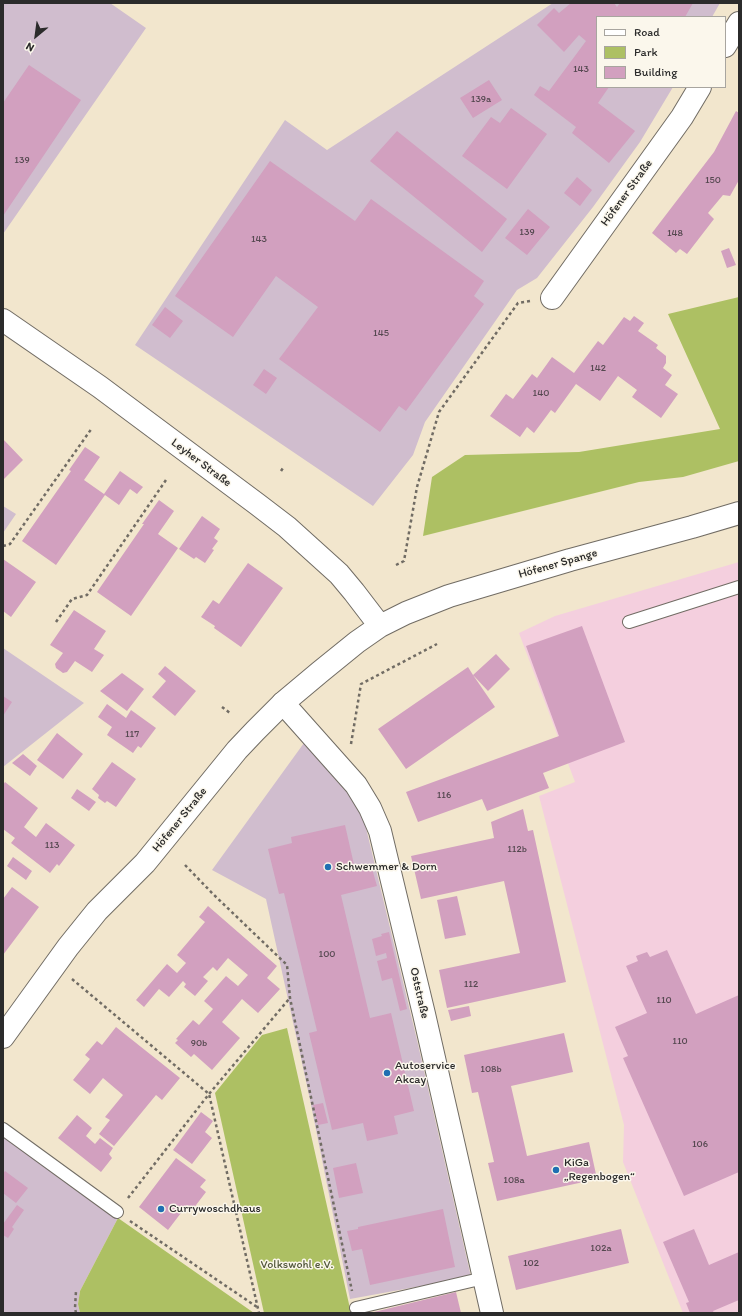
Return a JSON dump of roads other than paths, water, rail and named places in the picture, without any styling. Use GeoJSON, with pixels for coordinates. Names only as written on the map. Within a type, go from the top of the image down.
{"type":"FeatureCollection","features":[{"type":"Feature","properties":{"kind":"main road"},"geometry":{"type":"LineString","coordinates":[[726,44],[739,23]]}},
{"type":"Feature","properties":{"kind":"main road","name":"Höfener Straße"},"geometry":{"type":"LineString","coordinates":[[552,298],[682,117],[699,88]]}},
{"type":"Feature","properties":{"kind":"main road","name":"Leyher Straße"},"geometry":{"type":"LineString","coordinates":[[3,320],[100,387],[287,527],[339,574],[380,626]]}},
{"type":"Feature","properties":{"kind":"main road","name":"Höfener Spange"},"geometry":{"type":"LineString","coordinates":[[380,626],[449,596],[570,560],[739,513]]}},
{"type":"Feature","properties":{"kind":"main road","name":"Höfener Straße"},"geometry":{"type":"LineString","coordinates":[[3,1037],[55,965],[97,911],[145,863],[237,750],[283,703],[320,672],[380,626]]}},
{"type":"Feature","properties":{"kind":"main road","name":"Oststraße"},"geometry":{"type":"LineString","coordinates":[[283,703],[356,785],[370,808],[380,831],[424,1014],[492,1313]]}},
{"type":"Feature","properties":{"kind":"lane"},"geometry":{"type":"LineString","coordinates":[[629,622],[739,587]]}},
{"type":"Feature","properties":{"kind":"lane"},"geometry":{"type":"LineString","coordinates":[[3,1129],[117,1212]]}},
{"type":"Feature","properties":{"kind":"lane"},"geometry":{"type":"LineString","coordinates":[[356,1308],[484,1278]]}},
{"type":"Feature","properties":{"kind":"place","name":"Schwemmer & Dorn"},"geometry":{"type":"Point","coordinates":[328,867]}},
{"type":"Feature","properties":{"kind":"place","name":"Autoservice Akcay"},"geometry":{"type":"Point","coordinates":[387,1073]}},
{"type":"Feature","properties":{"kind":"place","name":"KiGa „Regenbogen“"},"geometry":{"type":"Point","coordinates":[556,1170]}},
{"type":"Feature","properties":{"kind":"place","name":"Currywoschdhaus"},"geometry":{"type":"Point","coordinates":[161,1209]}},
{"type":"Feature","properties":{"kind":"park label","name":"Volkswohl e.V."},"geometry":{"type":"Point","coordinates":[297,1265]}}]}
